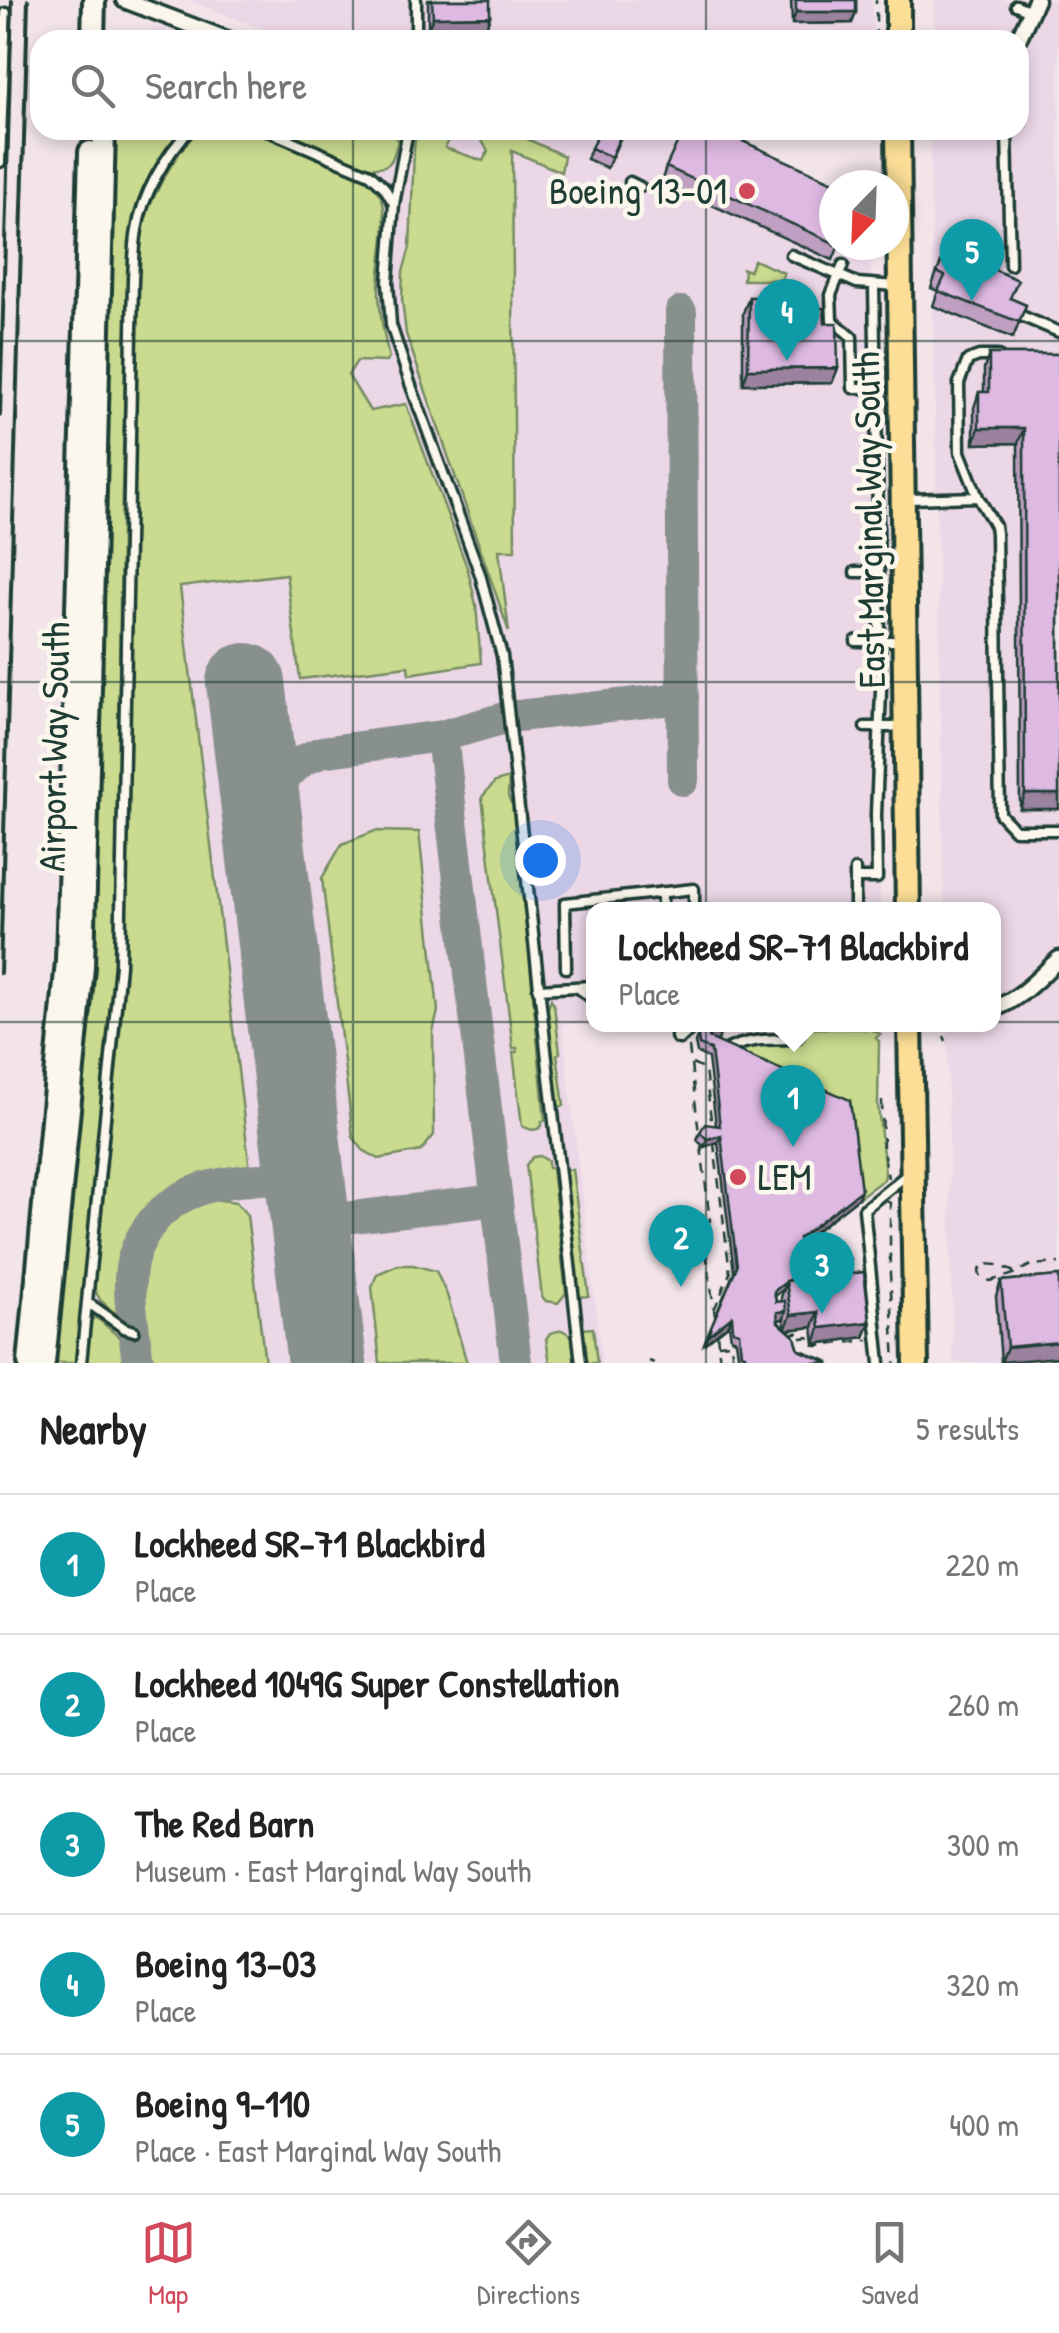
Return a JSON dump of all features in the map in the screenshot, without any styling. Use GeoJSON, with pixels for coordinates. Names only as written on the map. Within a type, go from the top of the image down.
{"type":"FeatureCollection","features":[{"type":"Feature","properties":{"kind":"main road"},"geometry":{"type":"LineString","coordinates":[[93,30],[94,0]]}},
{"type":"Feature","properties":{"kind":"main road"},"geometry":{"type":"LineString","coordinates":[[107,30],[108,0]]}},
{"type":"Feature","properties":{"kind":"main road"},"geometry":{"type":"LineString","coordinates":[[898,0],[898,30]]}},
{"type":"Feature","properties":{"kind":"main road","name":"Airport Way South"},"geometry":{"type":"LineString","coordinates":[[29,1363],[67,961],[90,140]]}},
{"type":"Feature","properties":{"kind":"main road","name":"Airport Way South"},"geometry":{"type":"LineString","coordinates":[[44,1363],[83,966],[104,140]]}},
{"type":"Feature","properties":{"kind":"main road","name":"East Marginal Way South"},"geometry":{"type":"LineString","coordinates":[[898,140],[898,170]]}},
{"type":"Feature","properties":{"kind":"main road","name":"East Marginal Way South"},"geometry":{"type":"LineString","coordinates":[[900,260],[908,902]]}},
{"type":"Feature","properties":{"kind":"main road"},"geometry":{"type":"LineString","coordinates":[[910,1032],[916,1363]]}},
{"type":"Feature","properties":{"kind":"street"},"geometry":{"type":"LineString","coordinates":[[124,0],[203,30]]}},
{"type":"Feature","properties":{"kind":"street"},"geometry":{"type":"LineString","coordinates":[[1016,30],[1028,5]]}},
{"type":"Feature","properties":{"kind":"street"},"geometry":{"type":"LineString","coordinates":[[1001,1006],[1032,986],[1059,959]]}},
{"type":"Feature","properties":{"kind":"street"},"geometry":{"type":"LineString","coordinates":[[679,1036],[683,1032]]}},
{"type":"Feature","properties":{"kind":"lane"},"geometry":{"type":"LineString","coordinates":[[416,0],[416,30]]}},
{"type":"Feature","properties":{"kind":"lane"},"geometry":{"type":"LineString","coordinates":[[0,162],[6,13]]}},
{"type":"Feature","properties":{"kind":"lane"},"geometry":{"type":"LineString","coordinates":[[80,1363],[120,964],[137,227],[150,188],[182,140]]}},
{"type":"Feature","properties":{"kind":"lane"},"geometry":{"type":"LineString","coordinates":[[290,140],[370,174],[394,204]]}},
{"type":"Feature","properties":{"kind":"lane"},"geometry":{"type":"LineString","coordinates":[[406,140],[394,204],[388,282],[390,325],[480,574],[502,656],[581,1363]]}},
{"type":"Feature","properties":{"kind":"lane"},"geometry":{"type":"LineString","coordinates":[[1007,140],[1010,265]]}},
{"type":"Feature","properties":{"kind":"lane"},"geometry":{"type":"LineString","coordinates":[[630,182],[640,187]]}},
{"type":"Feature","properties":{"kind":"lane"},"geometry":{"type":"LineString","coordinates":[[792,254],[857,283],[901,286]]}},
{"type":"Feature","properties":{"kind":"lane"},"geometry":{"type":"LineString","coordinates":[[843,266],[831,295],[832,320],[852,337],[853,388],[876,388]]}},
{"type":"Feature","properties":{"kind":"lane"},"geometry":{"type":"LineString","coordinates":[[856,902],[855,874],[877,878],[880,641],[874,286]]}},
{"type":"Feature","properties":{"kind":"lane"},"geometry":{"type":"LineString","coordinates":[[1019,315],[1059,332]]}},
{"type":"Feature","properties":{"kind":"lane"},"geometry":{"type":"LineString","coordinates":[[1016,356],[978,356],[963,370],[959,383],[960,452],[996,534],[1000,814],[1015,830],[1059,830]]}},
{"type":"Feature","properties":{"kind":"lane"},"geometry":{"type":"LineString","coordinates":[[904,499],[978,497]]}},
{"type":"Feature","properties":{"kind":"lane"},"geometry":{"type":"LineString","coordinates":[[856,572],[879,572]]}},
{"type":"Feature","properties":{"kind":"lane"},"geometry":{"type":"LineString","coordinates":[[856,641],[906,640]]}},
{"type":"Feature","properties":{"kind":"lane"},"geometry":{"type":"LineString","coordinates":[[865,727],[906,727]]}},
{"type":"Feature","properties":{"kind":"lane"},"geometry":{"type":"LineString","coordinates":[[609,902],[694,889],[694,902]]}},
{"type":"Feature","properties":{"kind":"lane"},"geometry":{"type":"LineString","coordinates":[[662,892],[662,902]]}},
{"type":"Feature","properties":{"kind":"lane"},"geometry":{"type":"LineString","coordinates":[[630,896],[630,902]]}},
{"type":"Feature","properties":{"kind":"lane"},"geometry":{"type":"LineString","coordinates":[[566,968],[565,903],[586,904]]}},
{"type":"Feature","properties":{"kind":"lane"},"geometry":{"type":"LineString","coordinates":[[578,986],[586,993]]}},
{"type":"Feature","properties":{"kind":"lane"},"geometry":{"type":"LineString","coordinates":[[538,988],[586,986]]}},
{"type":"Feature","properties":{"kind":"lane"},"geometry":{"type":"LineString","coordinates":[[722,1052],[745,1042],[794,1039],[797,1032]]}},
{"type":"Feature","properties":{"kind":"lane"},"geometry":{"type":"LineString","coordinates":[[880,1363],[864,1208],[912,1170]]}},
{"type":"Feature","properties":{"kind":"lane"},"geometry":{"type":"LineString","coordinates":[[87,1302],[134,1331]]}},
{"type":"Feature","properties":{"kind":"path"},"geometry":{"type":"LineString","coordinates":[[876,0],[876,30]]}},
{"type":"Feature","properties":{"kind":"path"},"geometry":{"type":"LineString","coordinates":[[679,1036],[688,1044],[699,1134]]}},
{"type":"Feature","properties":{"kind":"path"},"geometry":{"type":"LineString","coordinates":[[690,1063],[706,1070],[713,1134]]}},
{"type":"Feature","properties":{"kind":"path"},"geometry":{"type":"LineString","coordinates":[[714,1143],[730,1273],[714,1310]]}},
{"type":"Feature","properties":{"kind":"path"},"geometry":{"type":"LineString","coordinates":[[700,1146],[710,1221],[704,1226]]}},
{"type":"Feature","properties":{"kind":"path"},"geometry":{"type":"LineString","coordinates":[[882,1195],[890,1203],[895,1363]]}},
{"type":"Feature","properties":{"kind":"path"},"geometry":{"type":"LineString","coordinates":[[709,1213],[722,1211]]}},
{"type":"Feature","properties":{"kind":"path"},"geometry":{"type":"LineString","coordinates":[[701,1218],[715,1318]]}},
{"type":"Feature","properties":{"kind":"path"},"geometry":{"type":"LineString","coordinates":[[809,1279],[804,1264],[890,1254]]}},
{"type":"Feature","properties":{"kind":"path"},"geometry":{"type":"LineString","coordinates":[[824,1277],[838,1275],[838,1260]]}},
{"type":"Feature","properties":{"kind":"path"},"geometry":{"type":"LineString","coordinates":[[1014,1272],[992,1264],[979,1270],[980,1276],[990,1281],[1014,1272],[1031,1265],[1059,1263]]}},
{"type":"Feature","properties":{"kind":"path"},"geometry":{"type":"LineString","coordinates":[[782,1334],[802,1332],[802,1338],[808,1337],[809,1343],[817,1346],[871,1340]]}},
{"type":"Feature","properties":{"kind":"path"},"geometry":{"type":"LineString","coordinates":[[717,1333],[720,1363]]}},
{"type":"Feature","properties":{"kind":"path"},"geometry":{"type":"LineString","coordinates":[[718,1344],[731,1343],[734,1363]]}},
{"type":"Feature","properties":{"kind":"path"},"geometry":{"type":"LineString","coordinates":[[801,1350],[832,1363]]}},
{"type":"Feature","properties":{"kind":"shaded area"},"geometry":{"type":"Polygon","coordinates":[[[188,0],[872,0],[873,30],[265,30],[188,0]]]}},
{"type":"Feature","properties":{"kind":"shaded area"},"geometry":{"type":"Polygon","coordinates":[[[935,0],[1059,0],[1059,1363],[953,1363],[947,1032],[1001,1032],[1001,902],[944,902],[930,140],[1029,140],[1029,30],[934,30],[935,0]]]}},
{"type":"Feature","properties":{"kind":"shaded area"},"geometry":{"type":"Polygon","coordinates":[[[119,140],[715,140],[819,232],[819,260],[871,260],[880,902],[586,902],[586,1023],[562,1024],[602,1363],[50,1363],[119,140]]]}},
{"type":"Feature","properties":{"kind":"green space"},"geometry":{"type":"Polygon","coordinates":[[[113,140],[174,140],[143,193],[132,233],[121,531],[115,972],[75,1363],[55,1363],[91,963],[113,140]]]}},
{"type":"Feature","properties":{"kind":"green space"},"geometry":{"type":"Polygon","coordinates":[[[187,140],[279,140],[368,179],[380,193],[385,221],[379,294],[389,358],[386,362],[357,361],[348,375],[370,411],[406,404],[468,570],[476,605],[481,663],[409,674],[408,666],[300,679],[286,574],[180,587],[250,1170],[216,1173],[194,1180],[149,1212],[129,1243],[120,1279],[122,1310],[115,1313],[100,1300],[94,1288],[125,981],[137,312],[142,230],[163,179],[187,140]]]}},
{"type":"Feature","properties":{"kind":"green space"},"geometry":{"type":"Polygon","coordinates":[[[305,140],[398,140],[387,165],[367,167],[305,140]]]}},
{"type":"Feature","properties":{"kind":"green space"},"geometry":{"type":"Polygon","coordinates":[[[415,140],[447,140],[445,148],[483,161],[488,151],[482,140],[530,140],[564,156],[561,172],[512,151],[515,550],[499,550],[509,632],[406,334],[403,272],[410,247],[415,140]]]}},
{"type":"Feature","properties":{"kind":"green space"},"geometry":{"type":"Polygon","coordinates":[[[754,260],[784,273],[781,280],[743,280],[741,268],[749,271],[754,260]]]}},
{"type":"Feature","properties":{"kind":"green space"},"geometry":{"type":"Polygon","coordinates":[[[509,778],[508,796],[515,804],[545,1121],[535,1130],[522,1126],[513,1052],[517,1048],[513,1048],[482,797],[495,782],[509,778]]]}},
{"type":"Feature","properties":{"kind":"green space"},"geometry":{"type":"Polygon","coordinates":[[[375,831],[419,832],[438,1011],[433,1032],[434,1135],[421,1151],[379,1159],[363,1150],[353,1137],[322,878],[342,844],[375,831]]]}},
{"type":"Feature","properties":{"kind":"green space"},"geometry":{"type":"Polygon","coordinates":[[[551,999],[564,1106],[556,1107],[545,1016],[551,999]]]}},
{"type":"Feature","properties":{"kind":"green space"},"geometry":{"type":"Polygon","coordinates":[[[808,1032],[880,1034],[876,1038],[878,1104],[885,1175],[858,1198],[741,1054],[756,1044],[802,1043],[808,1032]]]}},
{"type":"Feature","properties":{"kind":"green space"},"geometry":{"type":"Polygon","coordinates":[[[540,1156],[552,1168],[566,1293],[558,1303],[542,1297],[526,1165],[540,1156]]]}},
{"type":"Feature","properties":{"kind":"green space"},"geometry":{"type":"Polygon","coordinates":[[[572,1169],[589,1296],[579,1297],[563,1171],[572,1169]]]}},
{"type":"Feature","properties":{"kind":"green space"},"geometry":{"type":"Polygon","coordinates":[[[214,1199],[236,1202],[247,1215],[265,1363],[149,1363],[140,1297],[149,1248],[176,1216],[214,1199]]]}},
{"type":"Feature","properties":{"kind":"green space"},"geometry":{"type":"Polygon","coordinates":[[[398,1265],[436,1271],[467,1363],[380,1363],[372,1287],[377,1274],[398,1265]]]}},
{"type":"Feature","properties":{"kind":"green space"},"geometry":{"type":"Polygon","coordinates":[[[97,1318],[125,1342],[128,1363],[86,1363],[90,1319],[97,1318]]]}},
{"type":"Feature","properties":{"kind":"green space"},"geometry":{"type":"Polygon","coordinates":[[[593,1328],[597,1363],[586,1363],[582,1329],[593,1328]]]}},
{"type":"Feature","properties":{"kind":"green space"},"geometry":{"type":"Polygon","coordinates":[[[562,1330],[572,1336],[575,1363],[550,1363],[546,1339],[550,1333],[562,1330]]]}},
{"type":"Feature","properties":{"kind":"building"},"geometry":{"type":"Polygon","coordinates":[[[432,0],[490,0],[490,16],[433,17],[432,0]]]}},
{"type":"Feature","properties":{"kind":"building"},"geometry":{"type":"Polygon","coordinates":[[[796,0],[856,0],[856,12],[796,12],[796,0]]]}},
{"type":"Feature","properties":{"kind":"building"},"geometry":{"type":"Polygon","coordinates":[[[595,140],[619,140],[611,157],[591,148],[595,140]]]}},
{"type":"Feature","properties":{"kind":"building","name":"Boeing 13-01"},"geometry":{"type":"Polygon","coordinates":[[[678,140],[740,140],[819,176],[819,236],[666,167],[678,140]]]}},
{"type":"Feature","properties":{"kind":"building"},"geometry":{"type":"Polygon","coordinates":[[[947,249],[1018,280],[1010,298],[1026,305],[1019,322],[938,291],[945,276],[937,272],[947,249]]]}},
{"type":"Feature","properties":{"kind":"building"},"geometry":{"type":"Polygon","coordinates":[[[749,297],[768,297],[768,302],[803,302],[803,308],[824,308],[825,323],[837,323],[838,368],[748,369],[749,297]]]}},
{"type":"Feature","properties":{"kind":"building"},"geometry":{"type":"Polygon","coordinates":[[[989,354],[1059,354],[1059,794],[1025,794],[1024,428],[979,428],[979,392],[989,392],[989,354]]]}},
{"type":"Feature","properties":{"kind":"building"},"geometry":{"type":"Polygon","coordinates":[[[720,1032],[709,1034],[709,1038],[850,1100],[861,1190],[799,1238],[803,1269],[774,1291],[776,1302],[785,1301],[786,1311],[777,1312],[778,1322],[795,1337],[799,1350],[830,1363],[746,1363],[739,1332],[733,1330],[732,1316],[707,1336],[737,1266],[721,1135],[707,1139],[700,1132],[705,1124],[720,1126],[711,1050],[699,1045],[698,1035],[720,1032]]]}},
{"type":"Feature","properties":{"kind":"building"},"geometry":{"type":"Polygon","coordinates":[[[864,1272],[870,1322],[820,1328],[818,1312],[791,1315],[786,1281],[864,1272]]]}},
{"type":"Feature","properties":{"kind":"building"},"geometry":{"type":"Polygon","coordinates":[[[1059,1276],[1059,1342],[1007,1347],[1001,1281],[1059,1276]]]}},
{"type":"Feature","properties":{"kind":"taxiway"},"geometry":{"type":"LineString","coordinates":[[681,312],[683,780]]}},
{"type":"Feature","properties":{"kind":"taxiway"},"geometry":{"type":"LineString","coordinates":[[265,840],[270,802],[276,789],[302,761],[321,752],[442,736],[508,717],[683,698]]}},
{"type":"Feature","properties":{"kind":"taxiway"},"geometry":{"type":"LineString","coordinates":[[442,736],[516,1363]]}},
{"type":"Feature","properties":{"kind":"taxiway"},"geometry":{"type":"LineString","coordinates":[[138,1363],[130,1299],[131,1270],[137,1248],[153,1221],[168,1206],[204,1188],[304,1176]]}},
{"type":"Feature","properties":{"kind":"taxiway"},"geometry":{"type":"LineString","coordinates":[[310,1222],[497,1200]]}},
{"type":"Feature","properties":{"kind":"runway"},"geometry":{"type":"LineString","coordinates":[[246,683],[327,1363]]}},
{"type":"Feature","properties":{"kind":"railway"},"geometry":{"type":"LineString","coordinates":[[0,415],[12,0]]}},
{"type":"Feature","properties":{"kind":"railway"},"geometry":{"type":"LineString","coordinates":[[0,973],[28,0]]}},
{"type":"Feature","properties":{"kind":"place","name":"Boeing 13-01"},"geometry":{"type":"Point","coordinates":[747,191]}},
{"type":"Feature","properties":{"kind":"place","name":"Boeing 9-110"},"geometry":{"type":"Point","coordinates":[972,301]}},
{"type":"Feature","properties":{"kind":"place","name":"Boeing 13-03"},"geometry":{"type":"Point","coordinates":[787,361]}},
{"type":"Feature","properties":{"kind":"place","name":"Lockheed SR-71 Blackbird"},"geometry":{"type":"Point","coordinates":[793,1147]}},
{"type":"Feature","properties":{"kind":"place","name":"LEM"},"geometry":{"type":"Point","coordinates":[738,1177]}},
{"type":"Feature","properties":{"kind":"place","name":"Lockheed 1049G Super Constellation"},"geometry":{"type":"Point","coordinates":[681,1287]}},
{"type":"Feature","properties":{"kind":"place","name":"The Red Barn"},"geometry":{"type":"Point","coordinates":[822,1314]}}]}
